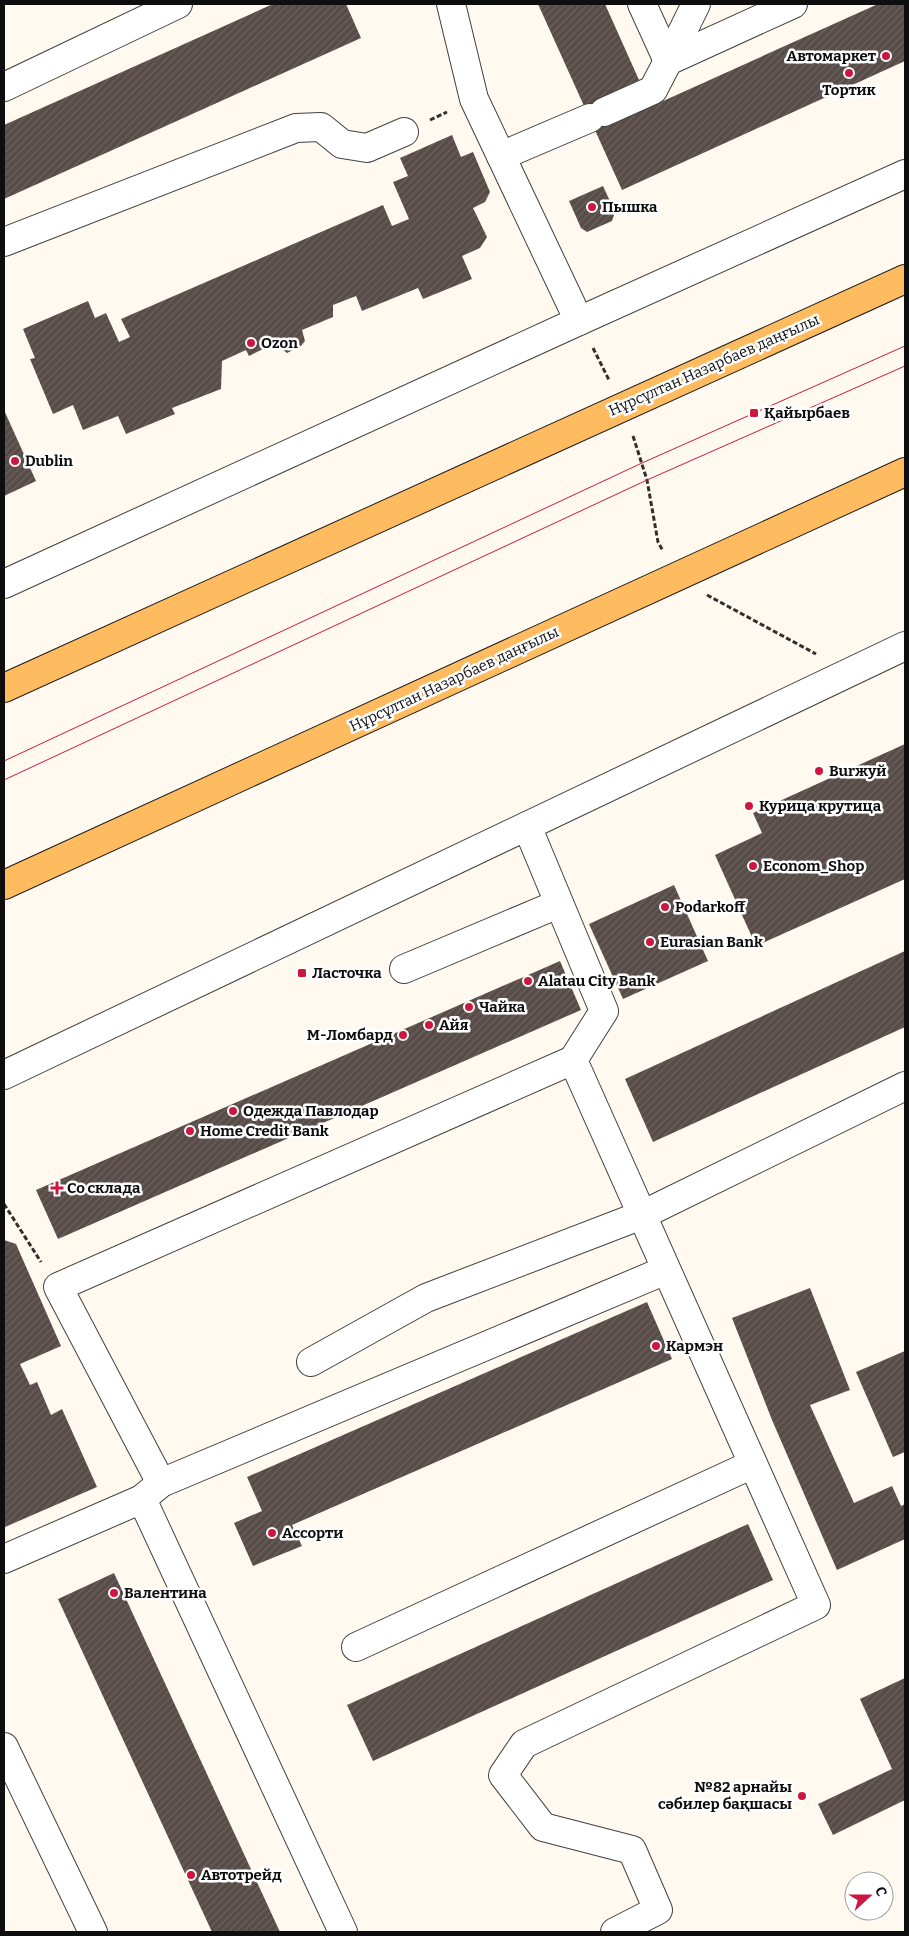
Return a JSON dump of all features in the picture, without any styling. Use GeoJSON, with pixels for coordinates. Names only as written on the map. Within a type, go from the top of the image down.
{"type":"FeatureCollection","features":[{"type":"Feature","properties":{"kind":"main road","name":"Нұрсұлтан Назарбаев даңғылы"},"geometry":{"type":"LineString","coordinates":[[4,688],[905,279]]}},
{"type":"Feature","properties":{"kind":"main road","name":"Нұрсұлтан Назарбаев даңғылы"},"geometry":{"type":"LineString","coordinates":[[4,885],[905,472]]}},
{"type":"Feature","properties":{"kind":"street"},"geometry":{"type":"LineString","coordinates":[[4,87],[178,4]]}},
{"type":"Feature","properties":{"kind":"street"},"geometry":{"type":"LineString","coordinates":[[451,4],[474,99],[579,321]]}},
{"type":"Feature","properties":{"kind":"street"},"geometry":{"type":"LineString","coordinates":[[642,4],[668,61]]}},
{"type":"Feature","properties":{"kind":"street"},"geometry":{"type":"LineString","coordinates":[[501,156],[653,90],[696,4]]}},
{"type":"Feature","properties":{"kind":"street"},"geometry":{"type":"LineString","coordinates":[[668,61],[793,4]]}},
{"type":"Feature","properties":{"kind":"street"},"geometry":{"type":"LineString","coordinates":[[4,242],[296,128],[322,127],[342,144],[367,148],[404,132]]}},
{"type":"Feature","properties":{"kind":"street"},"geometry":{"type":"LineString","coordinates":[[4,584],[905,174]]}},
{"type":"Feature","properties":{"kind":"street"},"geometry":{"type":"LineString","coordinates":[[4,1075],[905,646]]}},
{"type":"Feature","properties":{"kind":"street"},"geometry":{"type":"LineString","coordinates":[[343,1932],[151,1491],[58,1287],[573,1060],[604,1011],[526,826]]}},
{"type":"Feature","properties":{"kind":"street"},"geometry":{"type":"LineString","coordinates":[[404,969],[558,904]]}},
{"type":"Feature","properties":{"kind":"street"},"geometry":{"type":"LineString","coordinates":[[573,1060],[816,1605],[524,1744],[503,1775],[542,1827],[632,1850],[658,1910],[615,1932]]}},
{"type":"Feature","properties":{"kind":"street"},"geometry":{"type":"LineString","coordinates":[[311,1362],[426,1298],[642,1215],[905,1086]]}},
{"type":"Feature","properties":{"kind":"street"},"geometry":{"type":"LineString","coordinates":[[4,1560],[151,1491],[666,1270]]}},
{"type":"Feature","properties":{"kind":"street"},"geometry":{"type":"LineString","coordinates":[[356,1647],[753,1464]]}},
{"type":"Feature","properties":{"kind":"street"},"geometry":{"type":"LineString","coordinates":[[4,1746],[92,1932]]}},
{"type":"Feature","properties":{"kind":"path"},"geometry":{"type":"LineString","coordinates":[[404,132],[474,99]]}},
{"type":"Feature","properties":{"kind":"path"},"geometry":{"type":"LineString","coordinates":[[579,321],[623,407],[647,480],[658,542],[674,578],[850,672]]}},
{"type":"Feature","properties":{"kind":"path"},"geometry":{"type":"LineString","coordinates":[[4,1204],[58,1287]]}},
{"type":"Feature","properties":{"kind":"building"},"geometry":{"type":"Polygon","coordinates":[[[273,4],[346,4],[361,38],[4,199],[4,125],[273,4]]]}},
{"type":"Feature","properties":{"kind":"building"},"geometry":{"type":"Polygon","coordinates":[[[538,4],[605,4],[639,80],[598,99],[610,125],[878,4],[905,4],[905,61],[622,190],[538,4]]]}},
{"type":"Feature","properties":{"kind":"building"},"geometry":{"type":"Polygon","coordinates":[[[452,135],[461,157],[473,152],[490,192],[485,202],[473,208],[487,237],[480,248],[462,256],[472,279],[423,299],[418,288],[362,311],[356,296],[333,305],[333,317],[302,330],[305,341],[301,346],[287,353],[280,348],[277,342],[249,356],[246,350],[222,361],[221,389],[172,408],[175,414],[126,434],[118,416],[83,430],[73,405],[53,414],[30,359],[35,358],[23,329],[88,301],[95,318],[106,313],[119,342],[130,337],[121,319],[383,205],[392,226],[409,219],[393,182],[408,176],[400,158],[452,135]]]}},
{"type":"Feature","properties":{"kind":"building","name":"Пышка"},"geometry":{"type":"Polygon","coordinates":[[[603,186],[615,212],[612,221],[587,232],[581,228],[569,201],[603,186]]]}},
{"type":"Feature","properties":{"kind":"building"},"geometry":{"type":"Polygon","coordinates":[[[4,410],[36,481],[4,496],[4,410]]]}},
{"type":"Feature","properties":{"kind":"building"},"geometry":{"type":"Polygon","coordinates":[[[905,744],[905,879],[756,946],[715,855],[762,833],[753,813],[905,744]]]}},
{"type":"Feature","properties":{"kind":"building"},"geometry":{"type":"Polygon","coordinates":[[[674,885],[708,961],[623,999],[589,924],[674,885]]]}},
{"type":"Feature","properties":{"kind":"building"},"geometry":{"type":"Polygon","coordinates":[[[905,951],[905,1027],[653,1142],[625,1079],[905,951]]]}},
{"type":"Feature","properties":{"kind":"building"},"geometry":{"type":"Polygon","coordinates":[[[560,961],[581,1010],[58,1239],[36,1190],[560,961]]]}},
{"type":"Feature","properties":{"kind":"building"},"geometry":{"type":"Polygon","coordinates":[[[4,1240],[16,1244],[61,1346],[20,1364],[30,1385],[37,1382],[51,1415],[62,1409],[97,1487],[5,1527],[4,1240]]]}},
{"type":"Feature","properties":{"kind":"building"},"geometry":{"type":"Polygon","coordinates":[[[810,1288],[850,1390],[810,1405],[854,1503],[892,1486],[901,1506],[905,1504],[905,1539],[837,1570],[772,1420],[732,1318],[810,1288]]]}},
{"type":"Feature","properties":{"kind":"building"},"geometry":{"type":"Polygon","coordinates":[[[647,1302],[672,1359],[292,1525],[302,1546],[253,1566],[234,1523],[262,1511],[247,1477],[647,1302]]]}},
{"type":"Feature","properties":{"kind":"building"},"geometry":{"type":"Polygon","coordinates":[[[905,1351],[905,1452],[893,1457],[856,1372],[905,1351]]]}},
{"type":"Feature","properties":{"kind":"building"},"geometry":{"type":"Polygon","coordinates":[[[748,1524],[773,1580],[373,1761],[347,1705],[748,1524]]]}},
{"type":"Feature","properties":{"kind":"building"},"geometry":{"type":"Polygon","coordinates":[[[114,1573],[280,1932],[212,1932],[58,1599],[114,1573]]]}},
{"type":"Feature","properties":{"kind":"building"},"geometry":{"type":"Polygon","coordinates":[[[905,1678],[905,1800],[833,1835],[818,1804],[892,1769],[860,1699],[905,1678]]]}},
{"type":"Feature","properties":{"kind":"tram line"},"geometry":{"type":"LineString","coordinates":[[4,761],[642,463],[905,346]]}},
{"type":"Feature","properties":{"kind":"tram line"},"geometry":{"type":"LineString","coordinates":[[4,780],[647,480],[905,366]]}},
{"type":"Feature","properties":{"kind":"place","name":"Автомаркет"},"geometry":{"type":"Point","coordinates":[886,56]}},
{"type":"Feature","properties":{"kind":"place","name":"Тортик"},"geometry":{"type":"Point","coordinates":[849,73]}},
{"type":"Feature","properties":{"kind":"place","name":"Пышка"},"geometry":{"type":"Point","coordinates":[592,207]}},
{"type":"Feature","properties":{"kind":"place","name":"Ozon"},"geometry":{"type":"Point","coordinates":[251,343]}},
{"type":"Feature","properties":{"kind":"place","name":"Қайырбаев"},"geometry":{"type":"Point","coordinates":[754,413]}},
{"type":"Feature","properties":{"kind":"place","name":"Dublin"},"geometry":{"type":"Point","coordinates":[15,461]}},
{"type":"Feature","properties":{"kind":"place","name":"Burжуй"},"geometry":{"type":"Point","coordinates":[819,771]}},
{"type":"Feature","properties":{"kind":"place","name":"Курица крутица"},"geometry":{"type":"Point","coordinates":[749,806]}},
{"type":"Feature","properties":{"kind":"place","name":"Econom_Shop"},"geometry":{"type":"Point","coordinates":[753,866]}},
{"type":"Feature","properties":{"kind":"place","name":"Podarkoff"},"geometry":{"type":"Point","coordinates":[665,907]}},
{"type":"Feature","properties":{"kind":"place","name":"Eurasian Bank"},"geometry":{"type":"Point","coordinates":[650,942]}},
{"type":"Feature","properties":{"kind":"place","name":"Ласточка"},"geometry":{"type":"Point","coordinates":[302,973]}},
{"type":"Feature","properties":{"kind":"place","name":"Alatau City Bank"},"geometry":{"type":"Point","coordinates":[528,981]}},
{"type":"Feature","properties":{"kind":"place","name":"Чайка"},"geometry":{"type":"Point","coordinates":[469,1007]}},
{"type":"Feature","properties":{"kind":"place","name":"Айя"},"geometry":{"type":"Point","coordinates":[429,1025]}},
{"type":"Feature","properties":{"kind":"place","name":"М-Ломбард"},"geometry":{"type":"Point","coordinates":[403,1035]}},
{"type":"Feature","properties":{"kind":"place","name":"Одежда Павлодар"},"geometry":{"type":"Point","coordinates":[233,1111]}},
{"type":"Feature","properties":{"kind":"place","name":"Home Credit Bank"},"geometry":{"type":"Point","coordinates":[190,1131]}},
{"type":"Feature","properties":{"kind":"place","name":"Со склада"},"geometry":{"type":"Point","coordinates":[57,1188]}},
{"type":"Feature","properties":{"kind":"place","name":"Кармэн"},"geometry":{"type":"Point","coordinates":[656,1346]}},
{"type":"Feature","properties":{"kind":"place","name":"Ассорти"},"geometry":{"type":"Point","coordinates":[272,1533]}},
{"type":"Feature","properties":{"kind":"place","name":"Валентина"},"geometry":{"type":"Point","coordinates":[114,1593]}},
{"type":"Feature","properties":{"kind":"place","name":"№82 арнайы сәбилер бақшасы"},"geometry":{"type":"Point","coordinates":[802,1796]}},
{"type":"Feature","properties":{"kind":"place","name":"Автотрейд"},"geometry":{"type":"Point","coordinates":[191,1875]}}]}
